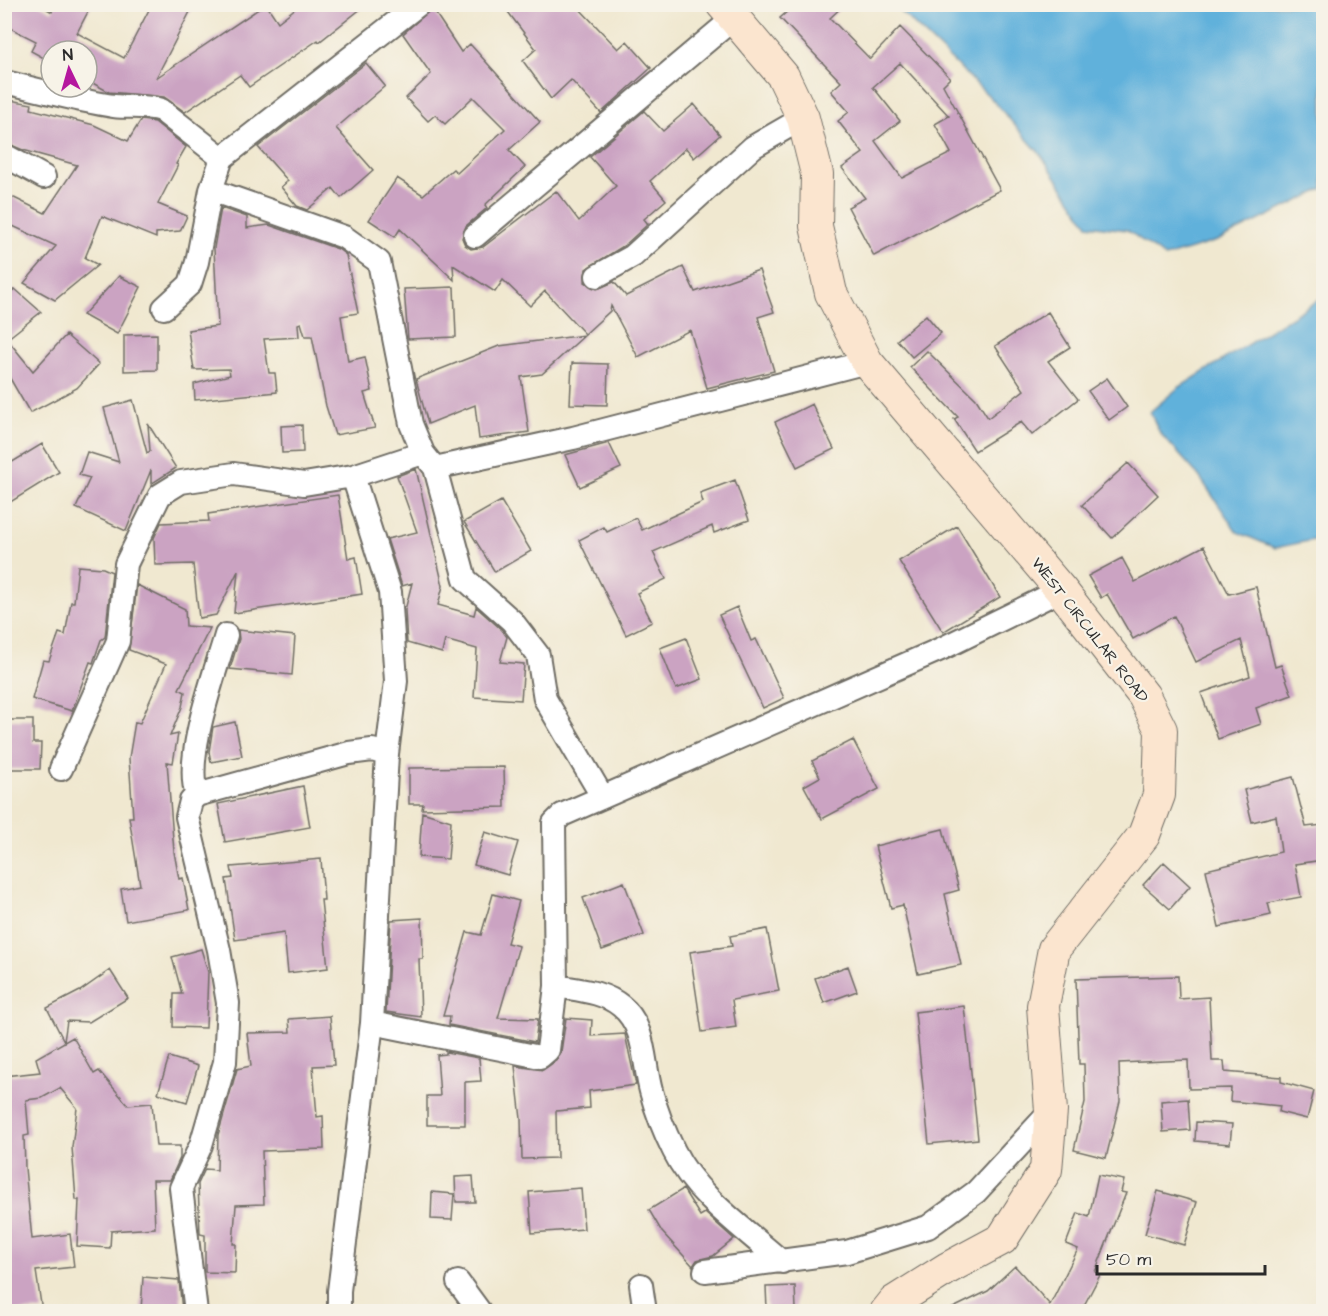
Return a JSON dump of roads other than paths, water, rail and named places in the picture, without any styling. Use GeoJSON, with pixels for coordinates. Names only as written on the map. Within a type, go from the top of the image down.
{"type":"FeatureCollection","features":[{"type":"Feature","properties":{"kind":"street"},"geometry":{"type":"LineString","coordinates":[[164,308],[190,284],[197,262],[211,190],[222,158],[419,4]]}},
{"type":"Feature","properties":{"kind":"street"},"geometry":{"type":"LineString","coordinates":[[475,236],[728,11]]}},
{"type":"Feature","properties":{"kind":"street","name":"WEST CIRCULAR ROAD"},"geometry":{"type":"LineString","coordinates":[[728,11],[783,76],[803,118],[817,174],[816,226],[831,293],[867,362],[1061,590],[1144,696],[1161,730],[1159,795],[1144,835],[1054,950],[1043,1005],[1051,1111],[1046,1170],[1002,1239],[948,1268],[894,1302],[886,1311]]}},
{"type":"Feature","properties":{"kind":"street"},"geometry":{"type":"LineString","coordinates":[[4,82],[117,107],[150,107],[161,110],[222,158]]}},
{"type":"Feature","properties":{"kind":"street"},"geometry":{"type":"LineString","coordinates":[[597,276],[633,256],[753,147],[803,118]]}},
{"type":"Feature","properties":{"kind":"street"},"geometry":{"type":"LineString","coordinates":[[4,155],[44,177]]}},
{"type":"Feature","properties":{"kind":"street"},"geometry":{"type":"LineString","coordinates":[[211,190],[344,237],[379,262],[411,424],[429,460],[465,579],[512,621],[538,655],[545,699],[602,796]]}},
{"type":"Feature","properties":{"kind":"street"},"geometry":{"type":"LineString","coordinates":[[61,769],[118,641],[126,564],[160,495],[181,482],[208,476],[234,474],[304,484],[429,460],[573,438],[867,362]]}},
{"type":"Feature","properties":{"kind":"street"},"geometry":{"type":"LineString","coordinates":[[339,1311],[339,1291],[372,1023],[387,754],[396,681],[390,592],[353,476]]}},
{"type":"Feature","properties":{"kind":"street"},"geometry":{"type":"LineString","coordinates":[[372,1023],[540,1057],[548,1050],[556,986],[554,823],[561,815],[943,648],[1061,590]]}},
{"type":"Feature","properties":{"kind":"street"},"geometry":{"type":"LineString","coordinates":[[197,795],[191,775],[203,715],[226,634]]}},
{"type":"Feature","properties":{"kind":"street"},"geometry":{"type":"LineString","coordinates":[[196,1311],[181,1188],[201,1145],[225,1062],[228,1003],[219,950],[188,817],[191,801],[197,795],[349,753],[372,750],[387,754]]}},
{"type":"Feature","properties":{"kind":"street"},"geometry":{"type":"LineString","coordinates":[[556,986],[600,994],[620,1005],[631,1016],[641,1038],[651,1091],[674,1152],[696,1184],[782,1262]]}},
{"type":"Feature","properties":{"kind":"street"},"geometry":{"type":"LineString","coordinates":[[705,1270],[782,1262],[846,1252],[928,1227],[976,1192],[1051,1111]]}},
{"type":"Feature","properties":{"kind":"street"},"geometry":{"type":"LineString","coordinates":[[458,1282],[480,1311]]}},
{"type":"Feature","properties":{"kind":"street"},"geometry":{"type":"LineString","coordinates":[[641,1286],[645,1311]]}},
{"type":"Feature","properties":{"kind":"water"},"geometry":{"type":"Polygon","coordinates":[[[894,5],[1323,5],[1323,189],[1217,241],[1165,257],[1127,230],[1088,225],[1041,155],[990,97],[894,5]]]}},
{"type":"Feature","properties":{"kind":"water"},"geometry":{"type":"Polygon","coordinates":[[[1323,297],[1323,538],[1275,548],[1237,532],[1199,476],[1160,433],[1150,412],[1178,388],[1323,297]]]}}]}
